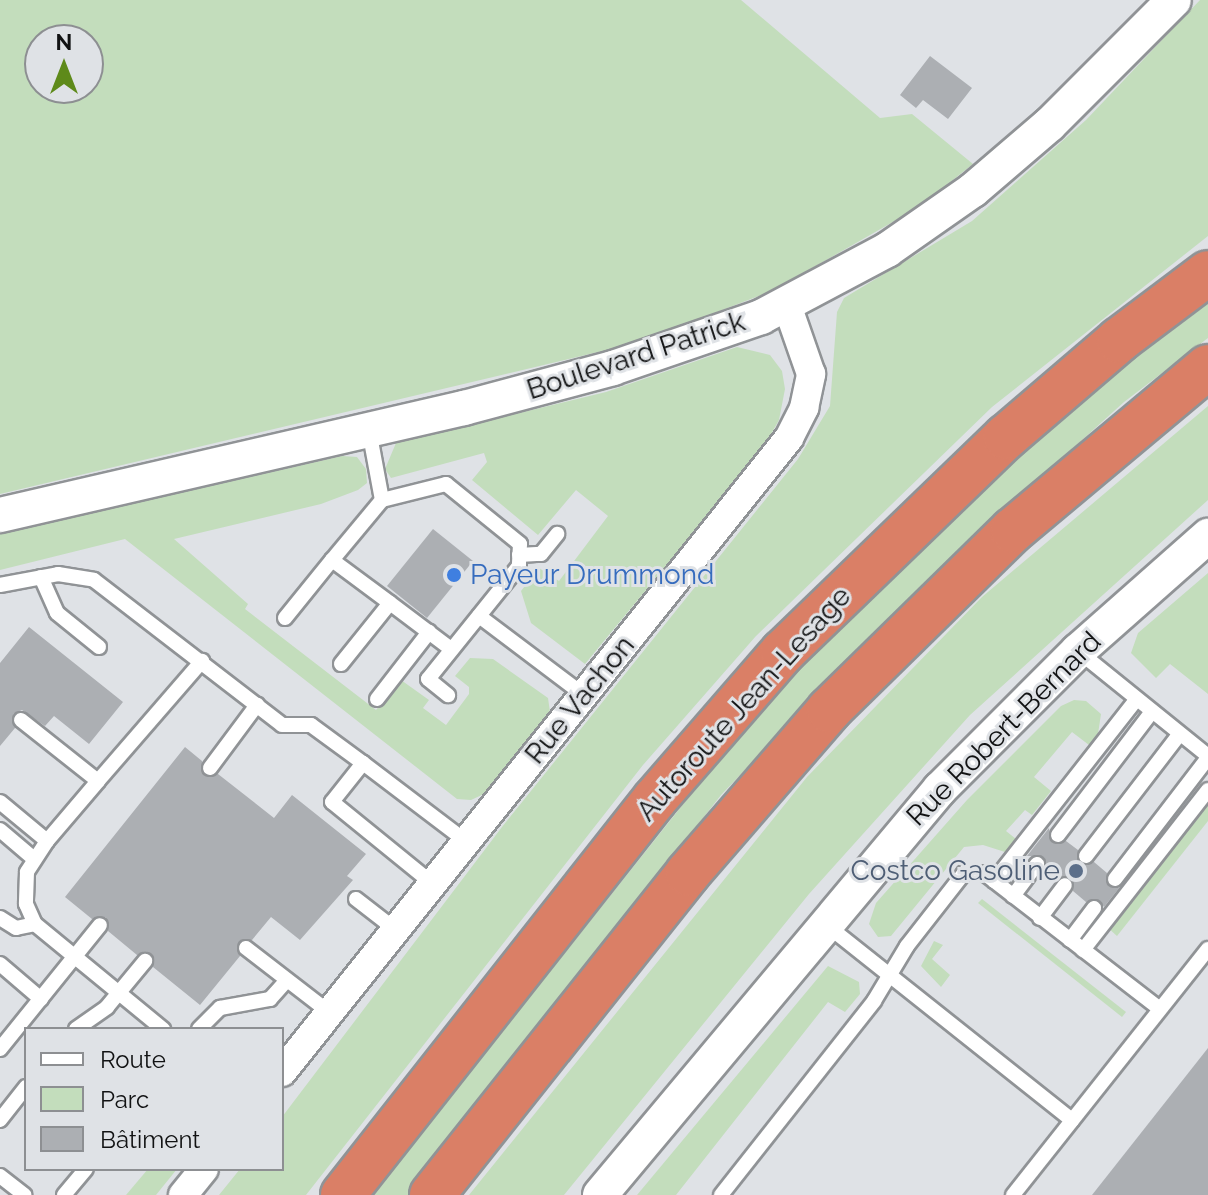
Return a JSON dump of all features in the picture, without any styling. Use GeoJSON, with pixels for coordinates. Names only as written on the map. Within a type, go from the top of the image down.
{"type":"FeatureCollection","features":[{"type":"Feature","properties":{"kind":"highway","name":"Autoroute Jean-Lesage"},"geometry":{"type":"LineString","coordinates":[[343,1195],[655,799],[783,652],[1014,430],[1208,273]]}},
{"type":"Feature","properties":{"kind":"highway"},"geometry":{"type":"LineString","coordinates":[[432,1195],[680,883],[819,720],[984,556],[1208,367]]}},
{"type":"Feature","properties":{"kind":"street","name":"Boulevard Patrick"},"geometry":{"type":"LineString","coordinates":[[0,515],[369,430],[613,368],[787,305],[887,250],[973,190],[1075,100],[1174,0]]}},
{"type":"Feature","properties":{"kind":"street","name":"Rue Vachon"},"geometry":{"type":"LineString","coordinates":[[284,1070],[797,424],[811,374],[787,305]]}},
{"type":"Feature","properties":{"kind":"street","name":"Rue Robert-Bernard"},"geometry":{"type":"LineString","coordinates":[[600,1195],[824,923],[940,789],[1078,651],[1208,536]]}},
{"type":"Feature","properties":{"kind":"street"},"geometry":{"type":"LineString","coordinates":[[183,1195],[202,1171]]}},
{"type":"Feature","properties":{"kind":"lane"},"geometry":{"type":"LineString","coordinates":[[369,430],[382,500]]}},
{"type":"Feature","properties":{"kind":"lane"},"geometry":{"type":"LineString","coordinates":[[285,618],[382,500],[446,484],[520,544],[519,566],[428,679],[448,695]]}},
{"type":"Feature","properties":{"kind":"lane"},"geometry":{"type":"LineString","coordinates":[[519,555],[541,554],[557,534]]}},
{"type":"Feature","properties":{"kind":"lane"},"geometry":{"type":"LineString","coordinates":[[332,560],[451,649]]}},
{"type":"Feature","properties":{"kind":"lane"},"geometry":{"type":"LineString","coordinates":[[0,585],[73,574],[94,580],[282,725],[311,725],[467,842]]}},
{"type":"Feature","properties":{"kind":"lane"},"geometry":{"type":"LineString","coordinates":[[41,577],[57,613],[99,647]]}},
{"type":"Feature","properties":{"kind":"lane"},"geometry":{"type":"LineString","coordinates":[[341,664],[390,603]]}},
{"type":"Feature","properties":{"kind":"lane"},"geometry":{"type":"LineString","coordinates":[[479,616],[584,695]]}},
{"type":"Feature","properties":{"kind":"lane"},"geometry":{"type":"LineString","coordinates":[[377,699],[429,632]]}},
{"type":"Feature","properties":{"kind":"lane"},"geometry":{"type":"LineString","coordinates":[[1078,651],[1208,757],[1115,879]]}},
{"type":"Feature","properties":{"kind":"lane"},"geometry":{"type":"LineString","coordinates":[[161,1027],[35,924],[25,886],[33,858],[202,661]]}},
{"type":"Feature","properties":{"kind":"lane"},"geometry":{"type":"LineString","coordinates":[[994,881],[1136,700]]}},
{"type":"Feature","properties":{"kind":"lane"},"geometry":{"type":"LineString","coordinates":[[210,768],[257,705]]}},
{"type":"Feature","properties":{"kind":"lane"},"geometry":{"type":"LineString","coordinates":[[1058,835],[1151,713]]}},
{"type":"Feature","properties":{"kind":"lane"},"geometry":{"type":"LineString","coordinates":[[21,720],[98,781]]}},
{"type":"Feature","properties":{"kind":"lane"},"geometry":{"type":"LineString","coordinates":[[1086,856],[1179,735]]}},
{"type":"Feature","properties":{"kind":"lane"},"geometry":{"type":"LineString","coordinates":[[363,763],[332,802],[433,884]]}},
{"type":"Feature","properties":{"kind":"lane"},"geometry":{"type":"LineString","coordinates":[[1083,950],[1208,790]]}},
{"type":"Feature","properties":{"kind":"lane"},"geometry":{"type":"LineString","coordinates":[[0,802],[47,841]]}},
{"type":"Feature","properties":{"kind":"lane"},"geometry":{"type":"LineString","coordinates":[[0,830],[33,858]]}},
{"type":"Feature","properties":{"kind":"lane"},"geometry":{"type":"LineString","coordinates":[[1013,896],[1037,864]]}},
{"type":"Feature","properties":{"kind":"lane"},"geometry":{"type":"LineString","coordinates":[[721,1195],[889,975],[957,879],[978,871],[994,881],[1160,1009]]}},
{"type":"Feature","properties":{"kind":"lane"},"geometry":{"type":"LineString","coordinates":[[1040,918],[1065,885]]}},
{"type":"Feature","properties":{"kind":"lane"},"geometry":{"type":"LineString","coordinates":[[356,899],[396,930]]}},
{"type":"Feature","properties":{"kind":"lane"},"geometry":{"type":"LineString","coordinates":[[1070,940],[1094,908]]}},
{"type":"Feature","properties":{"kind":"lane"},"geometry":{"type":"LineString","coordinates":[[0,918],[16,928],[35,924]]}},
{"type":"Feature","properties":{"kind":"lane"},"geometry":{"type":"LineString","coordinates":[[824,923],[1072,1120]]}},
{"type":"Feature","properties":{"kind":"lane"},"geometry":{"type":"LineString","coordinates":[[0,1048],[100,925]]}},
{"type":"Feature","properties":{"kind":"lane"},"geometry":{"type":"LineString","coordinates":[[246,948],[330,1013]]}},
{"type":"Feature","properties":{"kind":"lane"},"geometry":{"type":"LineString","coordinates":[[1013,1195],[1208,949]]}},
{"type":"Feature","properties":{"kind":"lane"},"geometry":{"type":"LineString","coordinates":[[79,1027],[120,994],[145,961]]}},
{"type":"Feature","properties":{"kind":"lane"},"geometry":{"type":"LineString","coordinates":[[0,964],[41,999]]}},
{"type":"Feature","properties":{"kind":"lane"},"geometry":{"type":"LineString","coordinates":[[201,1027],[220,1008],[270,999],[287,980]]}},
{"type":"Feature","properties":{"kind":"lane"},"geometry":{"type":"LineString","coordinates":[[0,1120],[24,1090]]}},
{"type":"Feature","properties":{"kind":"lane"},"geometry":{"type":"LineString","coordinates":[[64,1195],[84,1171]]}},
{"type":"Feature","properties":{"kind":"lane"},"geometry":{"type":"LineString","coordinates":[[0,1176],[24,1195]]}},
{"type":"Feature","properties":{"kind":"green space"},"geometry":{"type":"Polygon","coordinates":[[[0,0],[741,0],[880,118],[912,114],[973,164],[919,207],[772,291],[636,343],[0,494],[0,0]]]}},
{"type":"Feature","properties":{"kind":"green space"},"geometry":{"type":"Polygon","coordinates":[[[1200,0],[1208,0],[1208,236],[992,407],[756,636],[643,765],[306,1195],[219,1195],[238,1171],[284,1171],[284,1114],[502,827],[798,459],[830,406],[837,312],[844,298],[972,221],[1086,120],[1200,0]]]}},
{"type":"Feature","properties":{"kind":"green space"},"geometry":{"type":"Polygon","coordinates":[[[1208,300],[1208,338],[1124,402],[923,584],[721,795],[409,1195],[372,1195],[751,719],[936,530],[1086,395],[1208,300]]]}},
{"type":"Feature","properties":{"kind":"green space"},"geometry":{"type":"Polygon","coordinates":[[[737,347],[770,355],[782,371],[785,389],[779,420],[764,447],[585,664],[531,623],[521,591],[539,568],[559,581],[608,516],[576,490],[538,535],[472,480],[487,462],[484,453],[391,478],[385,469],[396,443],[606,392],[737,347]]]}},
{"type":"Feature","properties":{"kind":"green space"},"geometry":{"type":"Polygon","coordinates":[[[1208,406],[1208,500],[970,715],[809,894],[564,1195],[469,1195],[807,777],[982,597],[1208,406]]]}},
{"type":"Feature","properties":{"kind":"green space"},"geometry":{"type":"Polygon","coordinates":[[[342,456],[357,457],[366,469],[367,483],[358,490],[321,504],[174,539],[248,604],[245,609],[376,710],[401,680],[429,700],[423,708],[446,725],[469,694],[469,687],[455,676],[470,658],[493,659],[548,698],[550,712],[484,794],[471,800],[457,799],[125,539],[0,570],[0,534],[342,456]]]}},
{"type":"Feature","properties":{"kind":"green space"},"geometry":{"type":"Polygon","coordinates":[[[1208,573],[1208,694],[1170,664],[1156,678],[1131,653],[1138,633],[1208,573]]]}},
{"type":"Feature","properties":{"kind":"green space"},"geometry":{"type":"Polygon","coordinates":[[[1074,700],[1086,701],[1101,714],[1098,734],[1089,745],[1072,732],[1034,777],[1051,791],[1032,815],[1025,810],[1006,831],[1016,839],[1005,852],[983,845],[964,847],[891,936],[878,937],[869,924],[876,903],[967,800],[1061,706],[1074,700]]]}},
{"type":"Feature","properties":{"kind":"green space"},"geometry":{"type":"Polygon","coordinates":[[[1208,800],[1208,821],[1117,936],[1107,927],[1208,800]]]}},
{"type":"Feature","properties":{"kind":"green space"},"geometry":{"type":"Polygon","coordinates":[[[982,899],[1126,1012],[1122,1017],[978,903],[982,899]]]}},
{"type":"Feature","properties":{"kind":"green space"},"geometry":{"type":"Polygon","coordinates":[[[934,941],[943,945],[932,959],[950,975],[941,987],[921,966],[934,941]]]}},
{"type":"Feature","properties":{"kind":"green space"},"geometry":{"type":"Polygon","coordinates":[[[828,966],[859,982],[860,994],[845,1012],[828,1002],[676,1195],[637,1195],[828,966]]]}},
{"type":"Feature","properties":{"kind":"green space"},"geometry":{"type":"Polygon","coordinates":[[[146,1171],[175,1171],[156,1195],[126,1195],[146,1171]]]}},
{"type":"Feature","properties":{"kind":"building"},"geometry":{"type":"Polygon","coordinates":[[[930,56],[972,88],[948,119],[923,100],[916,108],[900,95],[930,56]]]}},
{"type":"Feature","properties":{"kind":"building"},"geometry":{"type":"Polygon","coordinates":[[[433,529],[473,561],[427,618],[387,586],[433,529]]]}},
{"type":"Feature","properties":{"kind":"building"},"geometry":{"type":"Polygon","coordinates":[[[29,627],[123,702],[89,744],[54,716],[45,726],[22,710],[13,714],[15,728],[0,746],[0,663],[29,627]]]}},
{"type":"Feature","properties":{"kind":"building"},"geometry":{"type":"Polygon","coordinates":[[[185,747],[202,761],[203,775],[218,774],[274,818],[292,795],[366,854],[347,876],[353,880],[300,940],[271,917],[252,940],[239,941],[240,956],[200,1005],[153,967],[151,953],[137,955],[108,931],[106,917],[92,919],[65,897],[185,747]]]}},
{"type":"Feature","properties":{"kind":"building","name":"Costco Gasoline"},"geometry":{"type":"Polygon","coordinates":[[[1049,828],[1051,842],[1066,841],[1078,850],[1079,863],[1094,862],[1107,873],[1108,886],[1119,888],[1104,907],[1099,900],[1086,902],[1073,891],[1070,877],[1057,879],[1045,870],[1042,856],[1027,856],[1049,828]]]}},
{"type":"Feature","properties":{"kind":"building"},"geometry":{"type":"Polygon","coordinates":[[[1208,1048],[1208,1195],[1092,1195],[1208,1048]]]}},
{"type":"Feature","properties":{"kind":"place","name":"Payeur Drummond"},"geometry":{"type":"Point","coordinates":[454,575]}},
{"type":"Feature","properties":{"kind":"place","name":"Costco Gasoline"},"geometry":{"type":"Point","coordinates":[1076,871]}}]}
